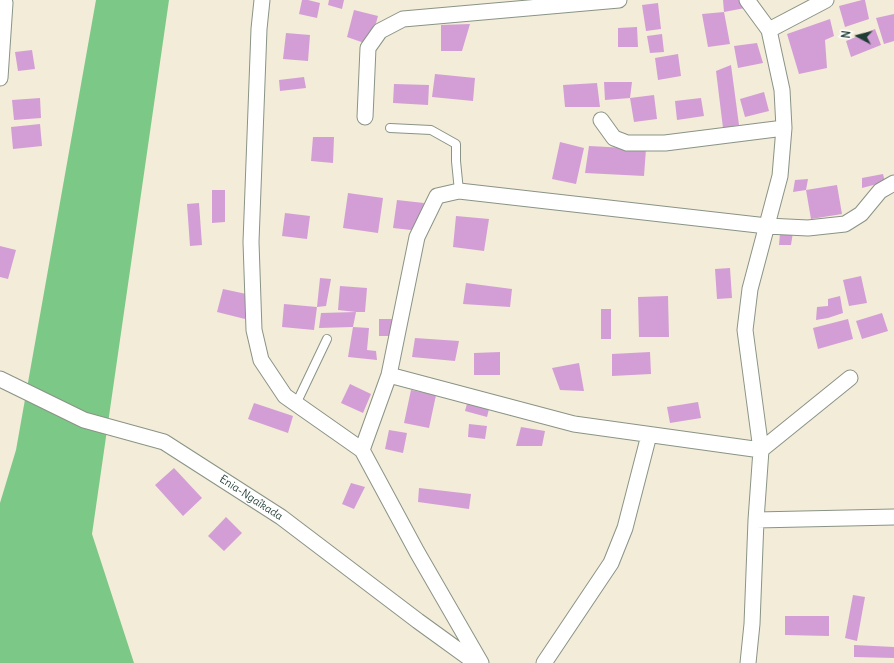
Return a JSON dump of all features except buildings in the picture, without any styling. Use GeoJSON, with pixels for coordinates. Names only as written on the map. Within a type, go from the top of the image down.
{"type":"FeatureCollection","features":[{"type":"Feature","properties":{"kind":"street"},"geometry":{"type":"LineString","coordinates":[[0,78],[4,0]]}},
{"type":"Feature","properties":{"kind":"street"},"geometry":{"type":"LineString","coordinates":[[262,0],[259,29],[251,242],[254,330],[261,360],[285,396],[362,450],[417,552],[481,663]]}},
{"type":"Feature","properties":{"kind":"street"},"geometry":{"type":"LineString","coordinates":[[365,117],[368,48],[380,31],[403,19],[619,0]]}},
{"type":"Feature","properties":{"kind":"street"},"geometry":{"type":"LineString","coordinates":[[747,0],[769,30],[782,90],[784,128],[780,176],[750,289],[744,330],[761,450],[756,520],[752,624],[748,663]]}},
{"type":"Feature","properties":{"kind":"street"},"geometry":{"type":"LineString","coordinates":[[769,30],[826,0]]}},
{"type":"Feature","properties":{"kind":"street"},"geometry":{"type":"LineString","coordinates":[[601,120],[614,138],[627,143],[665,143],[784,128]]}},
{"type":"Feature","properties":{"kind":"street"},"geometry":{"type":"LineString","coordinates":[[362,450],[389,375],[417,237],[437,196],[459,191],[767,226],[808,228],[845,224],[861,214],[880,191],[894,183]]}},
{"type":"Feature","properties":{"kind":"street"},"geometry":{"type":"LineString","coordinates":[[389,375],[574,424],[761,450],[850,378]]}},
{"type":"Feature","properties":{"kind":"street","name":"Enia-Ngaîkada"},"geometry":{"type":"LineString","coordinates":[[0,379],[84,420],[164,442],[281,517],[476,663]]}},
{"type":"Feature","properties":{"kind":"street"},"geometry":{"type":"LineString","coordinates":[[544,663],[611,563],[625,528],[649,435]]}},
{"type":"Feature","properties":{"kind":"street"},"geometry":{"type":"LineString","coordinates":[[756,520],[894,516]]}},
{"type":"Feature","properties":{"kind":"lane"},"geometry":{"type":"LineString","coordinates":[[390,128],[431,130],[456,144],[459,191]]}},
{"type":"Feature","properties":{"kind":"lane"},"geometry":{"type":"LineString","coordinates":[[296,404],[327,338]]}},
{"type":"Feature","properties":{"kind":"green space"},"geometry":{"type":"Polygon","coordinates":[[[96,0],[169,0],[92,534],[134,663],[0,663],[0,503],[16,450],[96,0]]]}}]}
